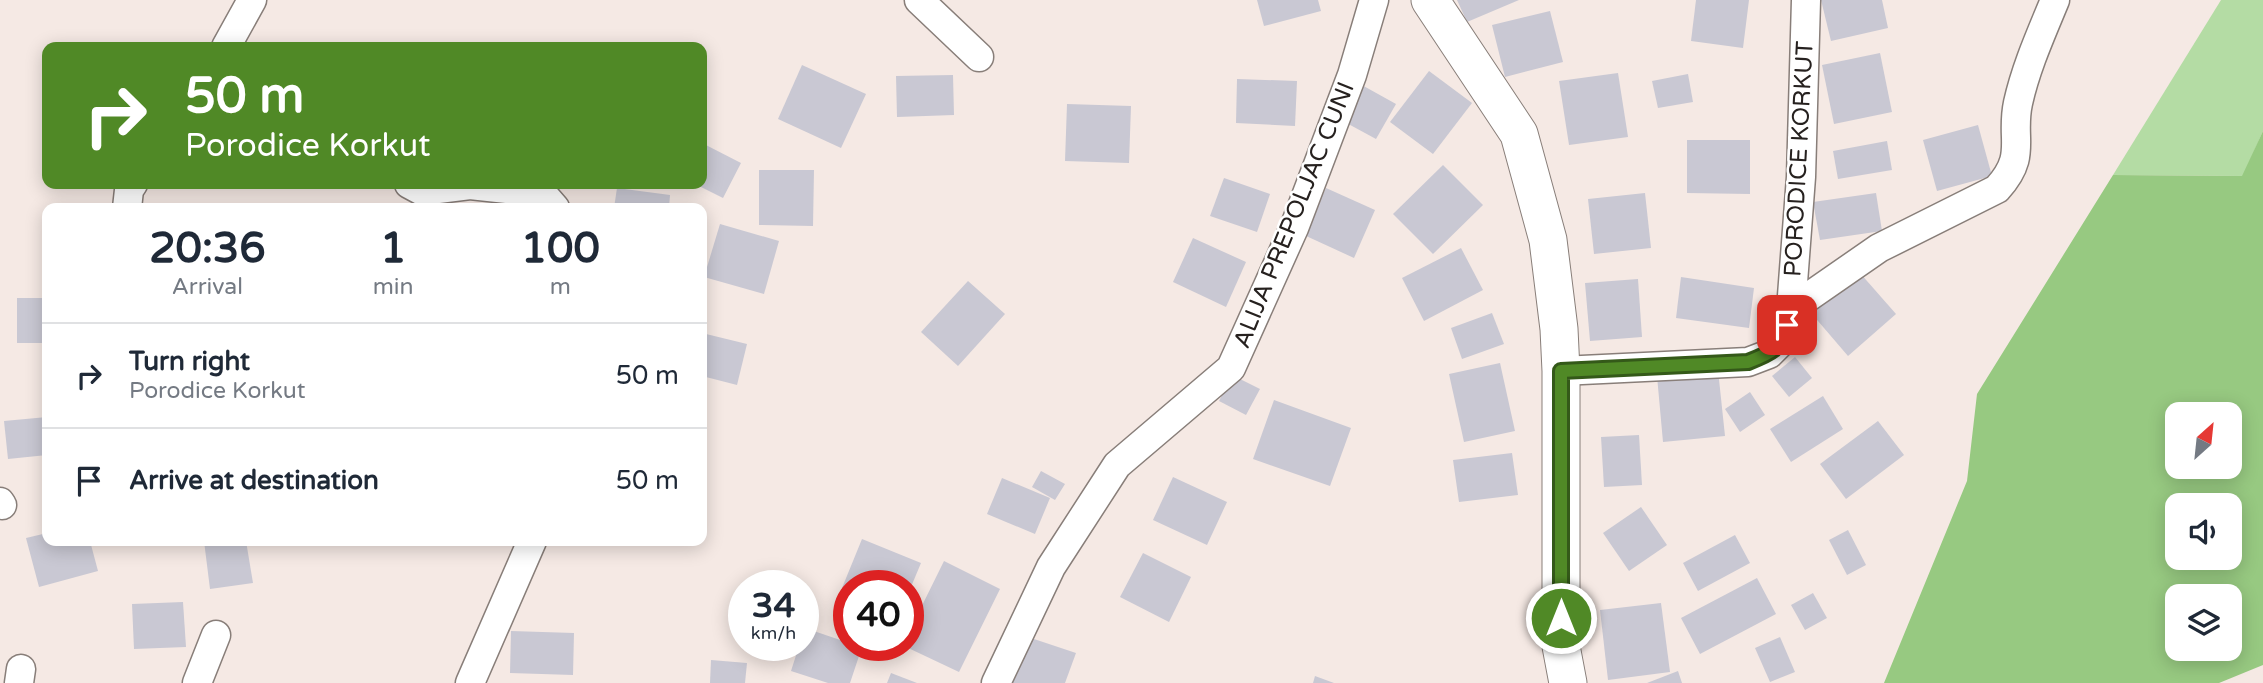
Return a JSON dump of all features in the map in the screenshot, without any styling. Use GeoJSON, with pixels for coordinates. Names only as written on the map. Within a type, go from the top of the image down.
{"type":"FeatureCollection","features":[{"type":"Feature","properties":{"kind":"street"},"geometry":{"type":"LineString","coordinates":[[229,42],[253,0]]}},
{"type":"Feature","properties":{"kind":"street"},"geometry":{"type":"LineString","coordinates":[[919,0],[979,57]]}},
{"type":"Feature","properties":{"kind":"street","name":"ALIJA PREPOLJAC CUNI"},"geometry":{"type":"LineString","coordinates":[[996,683],[1051,566],[1117,465],[1231,368],[1294,228],[1352,75],[1374,0]]}},
{"type":"Feature","properties":{"kind":"street"},"geometry":{"type":"LineString","coordinates":[[1430,0],[1519,134],[1548,240],[1561,371],[1561,646],[1568,683]]}},
{"type":"Feature","properties":{"kind":"street","name":"PORODICE KORKUT"},"geometry":{"type":"LineString","coordinates":[[1561,371],[1748,362],[1769,354],[1783,340],[1791,309],[1801,177],[1806,0]]}},
{"type":"Feature","properties":{"kind":"street"},"geometry":{"type":"LineString","coordinates":[[1791,309],[1879,248],[1997,189],[2010,175],[2017,154],[2017,107],[2025,78],[2055,0]]}},
{"type":"Feature","properties":{"kind":"street"},"geometry":{"type":"LineString","coordinates":[[417,194],[446,189]]}},
{"type":"Feature","properties":{"kind":"street"},"geometry":{"type":"LineString","coordinates":[[518,189],[541,193],[550,203]]}},
{"type":"Feature","properties":{"kind":"street"},"geometry":{"type":"LineString","coordinates":[[470,683],[530,546]]}},
{"type":"Feature","properties":{"kind":"street"},"geometry":{"type":"LineString","coordinates":[[197,683],[216,635]]}},
{"type":"Feature","properties":{"kind":"green space"},"geometry":{"type":"Polygon","coordinates":[[[2221,0],[2263,0],[2263,131],[2243,176],[2113,175],[2221,0]]]}},
{"type":"Feature","properties":{"kind":"green space"},"geometry":{"type":"Polygon","coordinates":[[[2263,131],[2263,665],[2219,683],[1884,683],[1967,481],[1977,394],[2113,175],[2242,176],[2263,131]]]}},
{"type":"Feature","properties":{"kind":"building"},"geometry":{"type":"Polygon","coordinates":[[[1257,0],[1318,0],[1321,11],[1264,26],[1257,0]]]}},
{"type":"Feature","properties":{"kind":"building"},"geometry":{"type":"Polygon","coordinates":[[[1457,0],[1519,0],[1467,22],[1457,0]]]}},
{"type":"Feature","properties":{"kind":"building"},"geometry":{"type":"Polygon","coordinates":[[[1696,0],[1749,0],[1743,48],[1691,41],[1696,0]]]}},
{"type":"Feature","properties":{"kind":"building"},"geometry":{"type":"Polygon","coordinates":[[[1821,0],[1882,0],[1888,28],[1831,41],[1821,0]]]}},
{"type":"Feature","properties":{"kind":"building"},"geometry":{"type":"Polygon","coordinates":[[[1550,11],[1563,62],[1505,77],[1492,25],[1550,11]]]}},
{"type":"Feature","properties":{"kind":"building"},"geometry":{"type":"Polygon","coordinates":[[[1880,53],[1892,112],[1834,124],[1822,65],[1880,53]]]}},
{"type":"Feature","properties":{"kind":"building"},"geometry":{"type":"Polygon","coordinates":[[[802,65],[866,94],[841,148],[778,119],[802,65]]]}},
{"type":"Feature","properties":{"kind":"building"},"geometry":{"type":"Polygon","coordinates":[[[1429,71],[1472,103],[1433,154],[1390,122],[1429,71]]]}},
{"type":"Feature","properties":{"kind":"building"},"geometry":{"type":"Polygon","coordinates":[[[1618,73],[1628,137],[1569,145],[1559,81],[1618,73]]]}},
{"type":"Feature","properties":{"kind":"building"},"geometry":{"type":"Polygon","coordinates":[[[1688,74],[1693,102],[1658,108],[1652,81],[1688,74]]]}},
{"type":"Feature","properties":{"kind":"building"},"geometry":{"type":"Polygon","coordinates":[[[953,75],[954,115],[897,117],[896,76],[953,75]]]}},
{"type":"Feature","properties":{"kind":"building"},"geometry":{"type":"Polygon","coordinates":[[[1237,79],[1297,81],[1295,126],[1236,123],[1237,79]]]}},
{"type":"Feature","properties":{"kind":"building"},"geometry":{"type":"Polygon","coordinates":[[[1360,84],[1396,104],[1376,139],[1341,120],[1360,84]]]}},
{"type":"Feature","properties":{"kind":"building"},"geometry":{"type":"Polygon","coordinates":[[[1067,104],[1131,106],[1129,163],[1065,161],[1067,104]]]}},
{"type":"Feature","properties":{"kind":"building"},"geometry":{"type":"Polygon","coordinates":[[[1978,125],[1992,176],[1937,191],[1923,140],[1978,125]]]}},
{"type":"Feature","properties":{"kind":"building"},"geometry":{"type":"Polygon","coordinates":[[[1687,140],[1750,140],[1750,194],[1687,193],[1687,140]]]}},
{"type":"Feature","properties":{"kind":"building"},"geometry":{"type":"Polygon","coordinates":[[[1887,141],[1892,170],[1838,179],[1833,151],[1887,141]]]}},
{"type":"Feature","properties":{"kind":"building"},"geometry":{"type":"Polygon","coordinates":[[[707,146],[741,163],[723,198],[705,189],[707,146]]]}},
{"type":"Feature","properties":{"kind":"building"},"geometry":{"type":"Polygon","coordinates":[[[1443,165],[1483,205],[1433,254],[1393,214],[1443,165]]]}},
{"type":"Feature","properties":{"kind":"building"},"geometry":{"type":"Polygon","coordinates":[[[759,170],[814,170],[813,226],[759,225],[759,170]]]}},
{"type":"Feature","properties":{"kind":"building"},"geometry":{"type":"Polygon","coordinates":[[[1224,178],[1270,194],[1257,232],[1210,216],[1224,178]]]}},
{"type":"Feature","properties":{"kind":"building"},"geometry":{"type":"Polygon","coordinates":[[[1326,188],[1375,210],[1354,258],[1304,235],[1326,188]]]}},
{"type":"Feature","properties":{"kind":"building"},"geometry":{"type":"Polygon","coordinates":[[[617,189],[670,195],[669,203],[615,203],[617,189]]]}},
{"type":"Feature","properties":{"kind":"building"},"geometry":{"type":"Polygon","coordinates":[[[1645,193],[1651,248],[1594,254],[1588,199],[1645,193]]]}},
{"type":"Feature","properties":{"kind":"building"},"geometry":{"type":"Polygon","coordinates":[[[1876,193],[1882,231],[1820,240],[1813,202],[1876,193]]]}},
{"type":"Feature","properties":{"kind":"building"},"geometry":{"type":"Polygon","coordinates":[[[720,224],[779,241],[764,294],[707,278],[707,267],[720,224]]]}},
{"type":"Feature","properties":{"kind":"building"},"geometry":{"type":"Polygon","coordinates":[[[1193,238],[1246,262],[1226,307],[1173,282],[1193,238]]]}},
{"type":"Feature","properties":{"kind":"building"},"geometry":{"type":"Polygon","coordinates":[[[1461,248],[1483,290],[1424,321],[1402,278],[1461,248]]]}},
{"type":"Feature","properties":{"kind":"building"},"geometry":{"type":"Polygon","coordinates":[[[1860,273],[1896,314],[1848,356],[1812,314],[1860,273]]]}},
{"type":"Feature","properties":{"kind":"building"},"geometry":{"type":"Polygon","coordinates":[[[1681,277],[1754,288],[1749,328],[1676,318],[1681,277]]]}},
{"type":"Feature","properties":{"kind":"building"},"geometry":{"type":"Polygon","coordinates":[[[1638,279],[1642,337],[1590,341],[1585,283],[1638,279]]]}},
{"type":"Feature","properties":{"kind":"building"},"geometry":{"type":"Polygon","coordinates":[[[968,281],[1005,314],[958,366],[921,332],[968,281]]]}},
{"type":"Feature","properties":{"kind":"building"},"geometry":{"type":"Polygon","coordinates":[[[17,298],[42,298],[42,343],[17,343],[17,298]]]}},
{"type":"Feature","properties":{"kind":"building"},"geometry":{"type":"Polygon","coordinates":[[[1492,313],[1504,344],[1462,359],[1451,328],[1492,313]]]}},
{"type":"Feature","properties":{"kind":"building"},"geometry":{"type":"Polygon","coordinates":[[[707,334],[747,344],[737,385],[707,377],[707,334]]]}},
{"type":"Feature","properties":{"kind":"building"},"geometry":{"type":"Polygon","coordinates":[[[1795,357],[1812,378],[1789,397],[1772,376],[1795,357]]]}},
{"type":"Feature","properties":{"kind":"building"},"geometry":{"type":"Polygon","coordinates":[[[1500,363],[1515,431],[1464,442],[1449,374],[1500,363]]]}},
{"type":"Feature","properties":{"kind":"building"},"geometry":{"type":"Polygon","coordinates":[[[1718,370],[1725,436],[1663,442],[1657,376],[1718,370]]]}},
{"type":"Feature","properties":{"kind":"building"},"geometry":{"type":"Polygon","coordinates":[[[1232,375],[1260,389],[1246,415],[1219,401],[1232,375]]]}},
{"type":"Feature","properties":{"kind":"building"},"geometry":{"type":"Polygon","coordinates":[[[1750,392],[1765,415],[1740,432],[1725,409],[1750,392]]]}},
{"type":"Feature","properties":{"kind":"building"},"geometry":{"type":"Polygon","coordinates":[[[1823,396],[1843,429],[1791,462],[1770,429],[1823,396]]]}},
{"type":"Feature","properties":{"kind":"building"},"geometry":{"type":"Polygon","coordinates":[[[1274,400],[1351,428],[1330,486],[1253,459],[1274,400]]]}},
{"type":"Feature","properties":{"kind":"building"},"geometry":{"type":"Polygon","coordinates":[[[42,417],[42,456],[8,459],[4,421],[42,417]]]}},
{"type":"Feature","properties":{"kind":"building"},"geometry":{"type":"Polygon","coordinates":[[[1878,421],[1904,455],[1846,499],[1820,464],[1878,421]]]}},
{"type":"Feature","properties":{"kind":"building"},"geometry":{"type":"Polygon","coordinates":[[[1639,435],[1642,485],[1604,487],[1601,437],[1639,435]]]}},
{"type":"Feature","properties":{"kind":"building"},"geometry":{"type":"Polygon","coordinates":[[[1512,453],[1518,495],[1459,502],[1453,460],[1512,453]]]}},
{"type":"Feature","properties":{"kind":"building"},"geometry":{"type":"Polygon","coordinates":[[[1041,471],[1065,484],[1055,500],[1032,487],[1041,471]]]}},
{"type":"Feature","properties":{"kind":"building"},"geometry":{"type":"Polygon","coordinates":[[[1173,477],[1227,502],[1207,545],[1153,520],[1173,477]]]}},
{"type":"Feature","properties":{"kind":"building"},"geometry":{"type":"Polygon","coordinates":[[[1002,478],[1050,498],[1035,534],[987,514],[1002,478]]]}},
{"type":"Feature","properties":{"kind":"building"},"geometry":{"type":"Polygon","coordinates":[[[1641,507],[1667,545],[1629,571],[1603,533],[1641,507]]]}},
{"type":"Feature","properties":{"kind":"building"},"geometry":{"type":"Polygon","coordinates":[[[1848,530],[1866,565],[1847,575],[1829,540],[1848,530]]]}},
{"type":"Feature","properties":{"kind":"building"},"geometry":{"type":"Polygon","coordinates":[[[42,534],[42,546],[91,546],[98,571],[39,587],[26,538],[42,534]]]}},
{"type":"Feature","properties":{"kind":"building"},"geometry":{"type":"Polygon","coordinates":[[[1735,535],[1750,563],[1698,591],[1683,563],[1735,535]]]}},
{"type":"Feature","properties":{"kind":"building"},"geometry":{"type":"Polygon","coordinates":[[[862,539],[921,563],[918,570],[849,570],[862,539]]]}},
{"type":"Feature","properties":{"kind":"building"},"geometry":{"type":"Polygon","coordinates":[[[205,546],[247,546],[253,583],[210,589],[205,546]]]}},
{"type":"Feature","properties":{"kind":"building"},"geometry":{"type":"Polygon","coordinates":[[[1143,553],[1191,577],[1169,622],[1120,597],[1143,553]]]}},
{"type":"Feature","properties":{"kind":"building"},"geometry":{"type":"Polygon","coordinates":[[[944,561],[1000,589],[959,672],[924,655],[924,602],[944,561]]]}},
{"type":"Feature","properties":{"kind":"building"},"geometry":{"type":"Polygon","coordinates":[[[1757,578],[1776,614],[1700,654],[1681,618],[1757,578]]]}},
{"type":"Feature","properties":{"kind":"building"},"geometry":{"type":"Polygon","coordinates":[[[1813,593],[1827,618],[1805,630],[1791,605],[1813,593]]]}},
{"type":"Feature","properties":{"kind":"building"},"geometry":{"type":"Polygon","coordinates":[[[183,602],[186,647],[134,649],[132,604],[183,602]]]}},
{"type":"Feature","properties":{"kind":"building"},"geometry":{"type":"Polygon","coordinates":[[[1661,603],[1670,672],[1608,680],[1600,610],[1661,603]]]}},
{"type":"Feature","properties":{"kind":"building"},"geometry":{"type":"Polygon","coordinates":[[[511,631],[574,633],[573,675],[510,673],[511,631]]]}},
{"type":"Feature","properties":{"kind":"building"},"geometry":{"type":"Polygon","coordinates":[[[819,633],[833,638],[833,661],[857,661],[850,683],[828,683],[791,671],[794,661],[819,661],[819,633]]]}},
{"type":"Feature","properties":{"kind":"building"},"geometry":{"type":"Polygon","coordinates":[[[1028,637],[1076,653],[1065,683],[1012,683],[1028,637]]]}},
{"type":"Feature","properties":{"kind":"building"},"geometry":{"type":"Polygon","coordinates":[[[1780,637],[1795,672],[1770,682],[1755,648],[1780,637]]]}},
{"type":"Feature","properties":{"kind":"building"},"geometry":{"type":"Polygon","coordinates":[[[711,660],[747,663],[745,683],[710,683],[711,660]]]}},
{"type":"Feature","properties":{"kind":"building"},"geometry":{"type":"Polygon","coordinates":[[[1678,671],[1682,683],[1647,683],[1678,671]]]}},
{"type":"Feature","properties":{"kind":"building"},"geometry":{"type":"Polygon","coordinates":[[[891,673],[917,683],[887,683],[891,673]]]}},
{"type":"Feature","properties":{"kind":"building"},"geometry":{"type":"Polygon","coordinates":[[[1315,676],[1334,683],[1313,683],[1315,676]]]}},
{"type":"Feature","properties":{"kind":"route"},"geometry":{"type":"LineString","coordinates":[[1561,618],[1561,371],[1748,362],[1769,354],[1783,340],[1787,325]]}}]}
